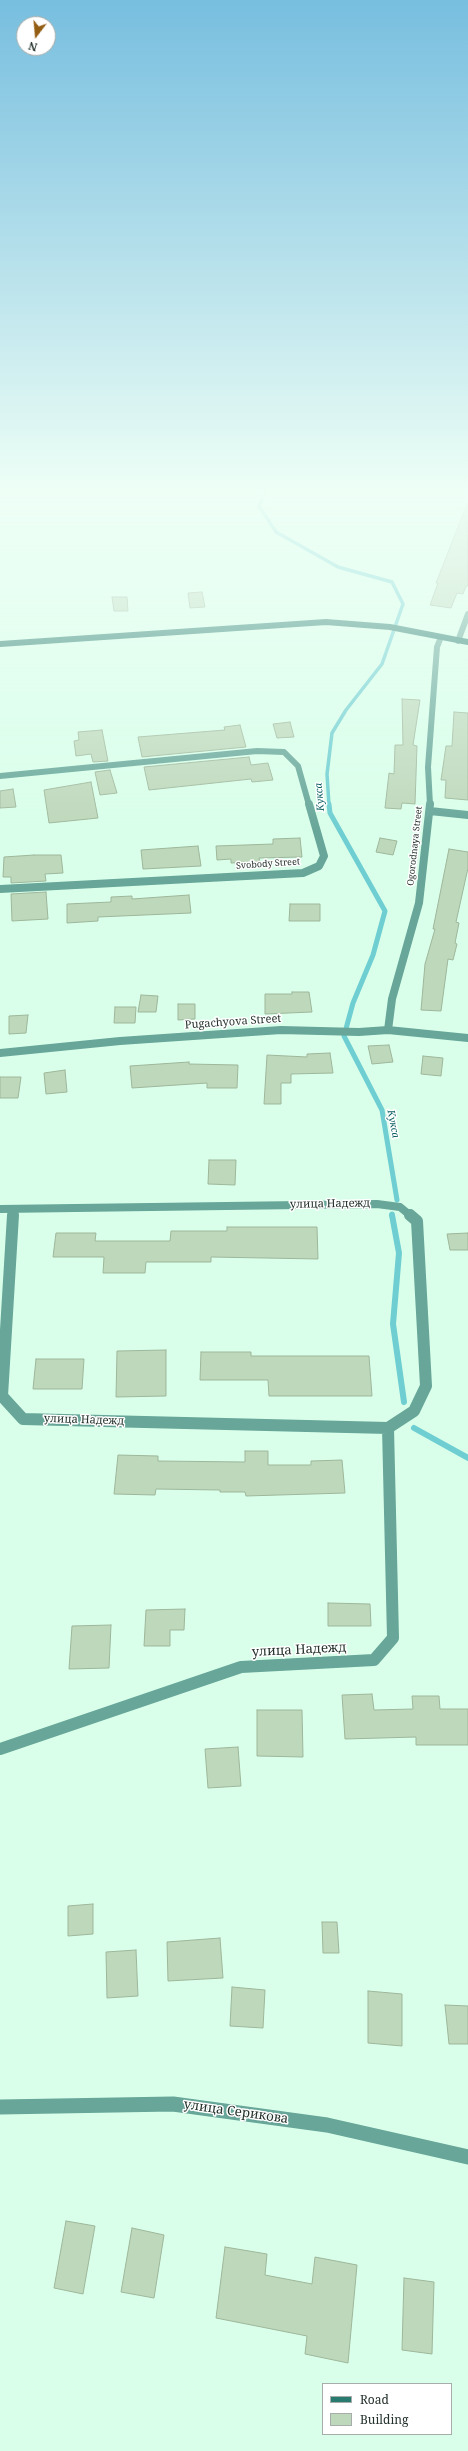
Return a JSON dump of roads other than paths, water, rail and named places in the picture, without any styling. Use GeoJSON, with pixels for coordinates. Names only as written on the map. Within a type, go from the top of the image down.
{"type":"FeatureCollection","features":[{"type":"Feature","properties":{"kind":"street"},"geometry":{"type":"LineString","coordinates":[[458,641],[468,614]]}},
{"type":"Feature","properties":{"kind":"street"},"geometry":{"type":"LineString","coordinates":[[0,644],[326,622],[390,627],[468,642]]}},
{"type":"Feature","properties":{"kind":"street","name":"Ogorodnaya Street"},"geometry":{"type":"LineString","coordinates":[[388,1030],[392,999],[419,903],[430,811],[428,767],[437,647],[441,637]]}},
{"type":"Feature","properties":{"kind":"street","name":"Svobody Street"},"geometry":{"type":"LineString","coordinates":[[0,776],[257,751],[284,752],[298,766],[324,856],[319,866],[303,873],[0,889]]}},
{"type":"Feature","properties":{"kind":"street"},"geometry":{"type":"LineString","coordinates":[[430,811],[468,815]]}},
{"type":"Feature","properties":{"kind":"street","name":"Pugachyova Street"},"geometry":{"type":"LineString","coordinates":[[0,1053],[120,1041],[281,1030],[334,1032],[388,1030],[468,1038]]}},
{"type":"Feature","properties":{"kind":"street","name":"улица Надежд"},"geometry":{"type":"LineString","coordinates":[[0,1209],[377,1204],[400,1207],[417,1221],[426,1386],[414,1411],[388,1428],[23,1419],[2,1396],[13,1209]]}},
{"type":"Feature","properties":{"kind":"street","name":"улица Надежд"},"geometry":{"type":"LineString","coordinates":[[0,1749],[241,1667],[374,1660],[393,1638],[388,1428]]}},
{"type":"Feature","properties":{"kind":"street","name":"улица Серикова"},"geometry":{"type":"LineString","coordinates":[[0,2107],[173,2104],[327,2125],[468,2157]]}},
{"type":"Feature","properties":{"kind":"waterway","name":"Кукса"},"geometry":{"type":"LineString","coordinates":[[329,805],[327,774],[332,733],[346,710],[382,664],[403,604]]}},
{"type":"Feature","properties":{"kind":"waterway","name":"Кукса"},"geometry":{"type":"LineString","coordinates":[[329,804],[330,813],[385,911],[373,955],[353,1003],[344,1036],[382,1110],[397,1200]]}},
{"type":"Feature","properties":{"kind":"waterway","name":"Кукса"},"geometry":{"type":"LineString","coordinates":[[392,1215],[399,1253],[393,1324],[404,1402]]}},
{"type":"Feature","properties":{"kind":"waterway","name":"Кукса"},"geometry":{"type":"LineString","coordinates":[[414,1428],[468,1458]]}}]}
